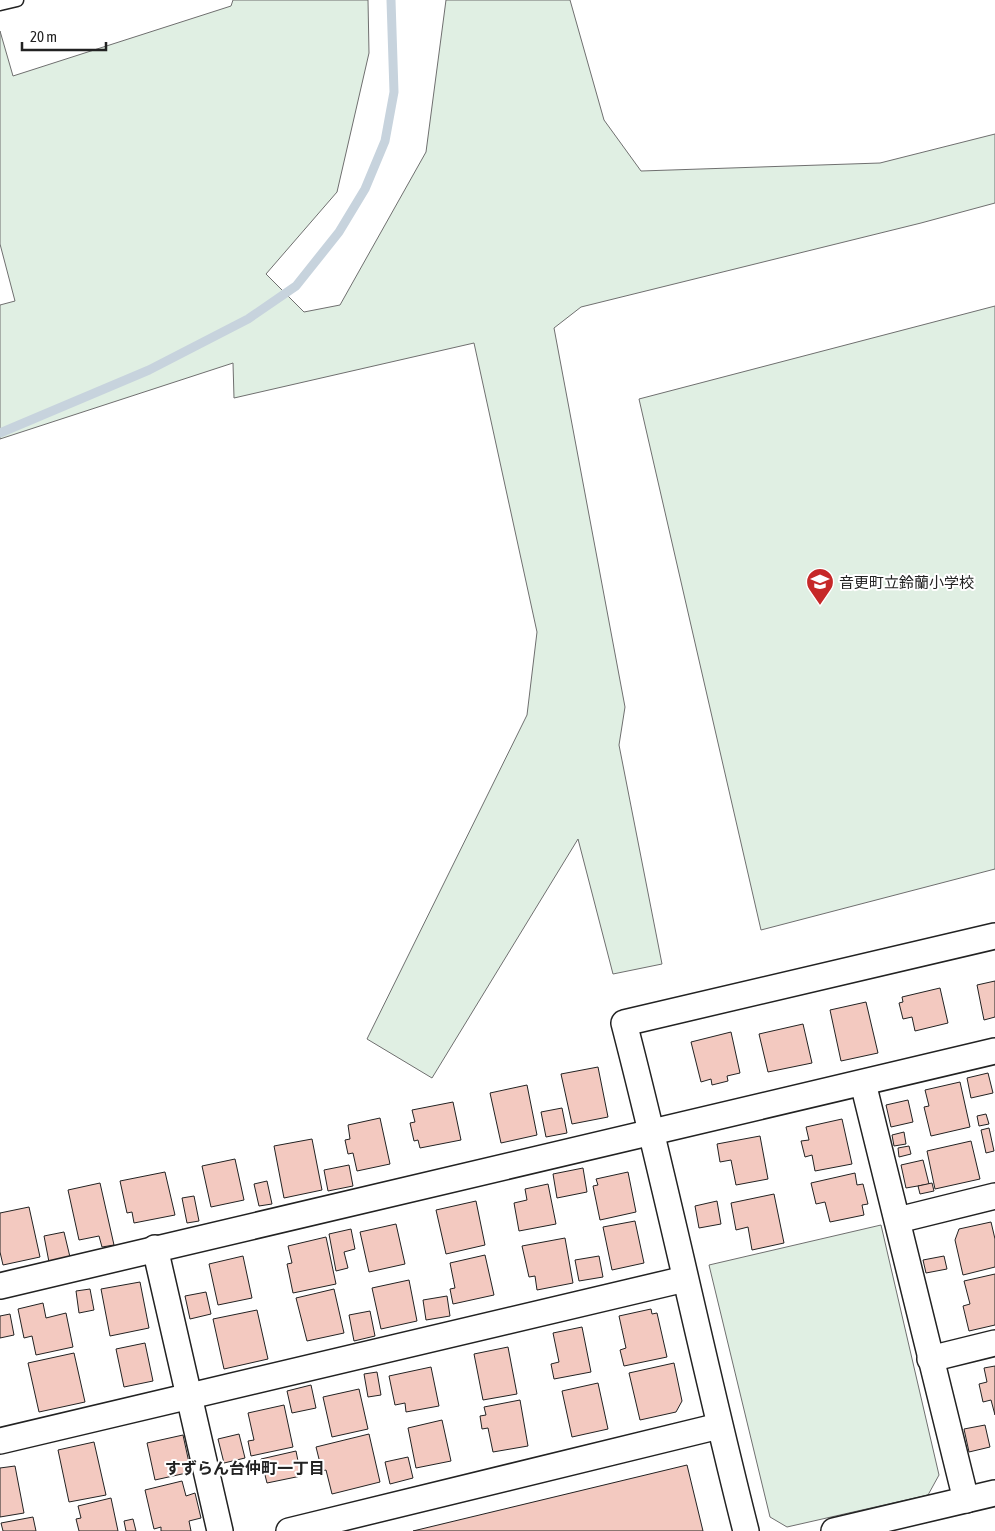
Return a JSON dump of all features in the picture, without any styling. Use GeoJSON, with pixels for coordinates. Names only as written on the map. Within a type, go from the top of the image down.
{"type":"FeatureCollection","features":[{"type":"Feature","properties":{"kind":"street"},"geometry":{"type":"LineString","coordinates":[[746,1531],[719,1426],[652,1132],[624,1024],[995,936]]}},
{"type":"Feature","properties":{"kind":"street"},"geometry":{"type":"LineString","coordinates":[[0,1286],[995,1051]]}},
{"type":"Feature","properties":{"kind":"street"},"geometry":{"type":"LineString","coordinates":[[863,1082],[966,1500]]}},
{"type":"Feature","properties":{"kind":"street"},"geometry":{"type":"LineString","coordinates":[[898,1220],[995,1196]]}},
{"type":"Feature","properties":{"kind":"street"},"geometry":{"type":"LineString","coordinates":[[155,1248],[220,1531]]}},
{"type":"Feature","properties":{"kind":"street"},"geometry":{"type":"LineString","coordinates":[[0,1442],[685,1279]]}},
{"type":"Feature","properties":{"kind":"street"},"geometry":{"type":"LineString","coordinates":[[930,1360],[995,1343]]}},
{"type":"Feature","properties":{"kind":"street"},"geometry":{"type":"LineString","coordinates":[[289,1531],[719,1426]]}},
{"type":"Feature","properties":{"kind":"street"},"geometry":{"type":"LineString","coordinates":[[834,1531],[995,1493]]}},
{"type":"Feature","properties":{"kind":"lane"},"geometry":{"type":"LineString","coordinates":[[0,4],[17,0]]}},
{"type":"Feature","properties":{"kind":"green space"},"geometry":{"type":"Polygon","coordinates":[[[233,0],[368,0],[369,53],[337,192],[266,274],[304,312],[340,305],[426,152],[446,0],[570,0],[604,120],[641,171],[880,163],[995,134],[995,203],[581,307],[554,328],[625,707],[619,745],[662,964],[613,974],[578,839],[432,1078],[367,1039],[527,715],[537,632],[474,343],[234,398],[233,363],[0,439],[0,305],[15,301],[0,244],[0,31],[13,76],[231,6],[233,0]]]}},
{"type":"Feature","properties":{"kind":"green space","name":"音更町立鈴蘭小学校"},"geometry":{"type":"Polygon","coordinates":[[[995,306],[995,869],[761,930],[639,399],[995,306]]]}},
{"type":"Feature","properties":{"kind":"green space"},"geometry":{"type":"Polygon","coordinates":[[[881,1225],[939,1475],[928,1495],[787,1527],[770,1517],[709,1265],[881,1225]]]}},
{"type":"Feature","properties":{"kind":"building"},"geometry":{"type":"Polygon","coordinates":[[[995,981],[995,1017],[984,1020],[977,985],[995,981]]]}},
{"type":"Feature","properties":{"kind":"building"},"geometry":{"type":"Polygon","coordinates":[[[940,988],[948,1023],[915,1031],[912,1017],[903,1019],[899,1003],[903,1002],[902,997],[940,988]]]}},
{"type":"Feature","properties":{"kind":"building"},"geometry":{"type":"Polygon","coordinates":[[[866,1002],[878,1053],[841,1061],[830,1010],[866,1002]]]}},
{"type":"Feature","properties":{"kind":"building"},"geometry":{"type":"Polygon","coordinates":[[[803,1024],[812,1063],[768,1072],[759,1034],[803,1024]]]}},
{"type":"Feature","properties":{"kind":"building"},"geometry":{"type":"Polygon","coordinates":[[[731,1032],[740,1073],[727,1076],[728,1081],[712,1085],[711,1079],[701,1082],[691,1042],[731,1032]]]}},
{"type":"Feature","properties":{"kind":"building"},"geometry":{"type":"Polygon","coordinates":[[[598,1067],[608,1117],[572,1124],[561,1074],[598,1067]]]}},
{"type":"Feature","properties":{"kind":"building"},"geometry":{"type":"Polygon","coordinates":[[[988,1073],[993,1093],[971,1098],[967,1078],[988,1073]]]}},
{"type":"Feature","properties":{"kind":"building"},"geometry":{"type":"Polygon","coordinates":[[[960,1082],[970,1127],[931,1136],[924,1107],[929,1106],[925,1090],[960,1082]]]}},
{"type":"Feature","properties":{"kind":"building"},"geometry":{"type":"Polygon","coordinates":[[[527,1085],[537,1135],[501,1143],[490,1093],[527,1085]]]}},
{"type":"Feature","properties":{"kind":"building"},"geometry":{"type":"Polygon","coordinates":[[[908,1100],[913,1122],[891,1127],[886,1105],[908,1100]]]}},
{"type":"Feature","properties":{"kind":"building"},"geometry":{"type":"Polygon","coordinates":[[[453,1102],[461,1140],[420,1148],[418,1140],[414,1141],[410,1123],[415,1122],[412,1110],[453,1102]]]}},
{"type":"Feature","properties":{"kind":"building"},"geometry":{"type":"Polygon","coordinates":[[[562,1108],[567,1133],[546,1137],[541,1112],[562,1108]]]}},
{"type":"Feature","properties":{"kind":"building"},"geometry":{"type":"Polygon","coordinates":[[[986,1114],[989,1124],[979,1126],[977,1116],[986,1114]]]}},
{"type":"Feature","properties":{"kind":"building"},"geometry":{"type":"Polygon","coordinates":[[[380,1118],[390,1164],[357,1171],[353,1153],[348,1154],[345,1140],[350,1139],[348,1125],[380,1118]]]}},
{"type":"Feature","properties":{"kind":"building"},"geometry":{"type":"Polygon","coordinates":[[[842,1119],[852,1164],[815,1171],[812,1155],[805,1157],[801,1141],[809,1140],[806,1127],[842,1119]]]}},
{"type":"Feature","properties":{"kind":"building"},"geometry":{"type":"Polygon","coordinates":[[[989,1128],[994,1151],[986,1153],[981,1130],[989,1128]]]}},
{"type":"Feature","properties":{"kind":"building"},"geometry":{"type":"Polygon","coordinates":[[[904,1132],[906,1144],[894,1146],[892,1135],[904,1132]]]}},
{"type":"Feature","properties":{"kind":"building"},"geometry":{"type":"Polygon","coordinates":[[[760,1136],[768,1179],[736,1185],[731,1160],[720,1162],[717,1144],[760,1136]]]}},
{"type":"Feature","properties":{"kind":"building"},"geometry":{"type":"Polygon","coordinates":[[[312,1139],[322,1190],[284,1198],[274,1146],[312,1139]]]}},
{"type":"Feature","properties":{"kind":"building"},"geometry":{"type":"Polygon","coordinates":[[[971,1141],[980,1179],[935,1189],[927,1151],[971,1141]]]}},
{"type":"Feature","properties":{"kind":"building"},"geometry":{"type":"Polygon","coordinates":[[[909,1146],[911,1154],[899,1157],[898,1148],[909,1146]]]}},
{"type":"Feature","properties":{"kind":"building"},"geometry":{"type":"Polygon","coordinates":[[[235,1159],[244,1200],[211,1207],[202,1166],[235,1159]]]}},
{"type":"Feature","properties":{"kind":"building"},"geometry":{"type":"Polygon","coordinates":[[[923,1160],[929,1184],[906,1188],[901,1165],[923,1160]]]}},
{"type":"Feature","properties":{"kind":"building"},"geometry":{"type":"Polygon","coordinates":[[[349,1165],[353,1186],[328,1191],[324,1170],[349,1165]]]}},
{"type":"Feature","properties":{"kind":"building"},"geometry":{"type":"Polygon","coordinates":[[[583,1168],[587,1192],[557,1198],[553,1174],[583,1168]]]}},
{"type":"Feature","properties":{"kind":"building"},"geometry":{"type":"Polygon","coordinates":[[[165,1172],[175,1215],[134,1223],[132,1212],[127,1213],[120,1181],[165,1172]]]}},
{"type":"Feature","properties":{"kind":"building"},"geometry":{"type":"Polygon","coordinates":[[[628,1172],[636,1212],[600,1220],[593,1186],[598,1185],[596,1179],[628,1172]]]}},
{"type":"Feature","properties":{"kind":"building"},"geometry":{"type":"Polygon","coordinates":[[[855,1173],[857,1185],[863,1184],[868,1204],[862,1205],[864,1215],[830,1222],[825,1202],[816,1204],[811,1183],[855,1173]]]}},
{"type":"Feature","properties":{"kind":"building"},"geometry":{"type":"Polygon","coordinates":[[[267,1181],[272,1204],[259,1206],[254,1184],[267,1181]]]}},
{"type":"Feature","properties":{"kind":"building"},"geometry":{"type":"Polygon","coordinates":[[[100,1183],[114,1245],[102,1247],[99,1236],[79,1240],[68,1190],[100,1183]]]}},
{"type":"Feature","properties":{"kind":"building"},"geometry":{"type":"Polygon","coordinates":[[[932,1183],[934,1191],[920,1194],[918,1186],[932,1183]]]}},
{"type":"Feature","properties":{"kind":"building"},"geometry":{"type":"Polygon","coordinates":[[[548,1184],[556,1224],[519,1231],[514,1203],[527,1200],[525,1189],[548,1184]]]}},
{"type":"Feature","properties":{"kind":"building"},"geometry":{"type":"Polygon","coordinates":[[[774,1194],[784,1243],[752,1250],[748,1227],[736,1230],[731,1203],[774,1194]]]}},
{"type":"Feature","properties":{"kind":"building"},"geometry":{"type":"Polygon","coordinates":[[[194,1196],[199,1221],[187,1223],[182,1198],[194,1196]]]}},
{"type":"Feature","properties":{"kind":"building"},"geometry":{"type":"Polygon","coordinates":[[[476,1201],[485,1245],[446,1254],[436,1210],[476,1201]]]}},
{"type":"Feature","properties":{"kind":"building"},"geometry":{"type":"Polygon","coordinates":[[[717,1201],[721,1224],[699,1228],[695,1206],[717,1201]]]}},
{"type":"Feature","properties":{"kind":"building"},"geometry":{"type":"Polygon","coordinates":[[[29,1207],[40,1257],[3,1265],[0,1252],[0,1213],[29,1207]]]}},
{"type":"Feature","properties":{"kind":"building"},"geometry":{"type":"Polygon","coordinates":[[[635,1221],[644,1263],[612,1270],[603,1227],[635,1221]]]}},
{"type":"Feature","properties":{"kind":"building"},"geometry":{"type":"Polygon","coordinates":[[[991,1222],[995,1239],[995,1267],[963,1275],[955,1240],[959,1229],[991,1222]]]}},
{"type":"Feature","properties":{"kind":"building"},"geometry":{"type":"Polygon","coordinates":[[[396,1224],[405,1264],[369,1272],[360,1232],[396,1224]]]}},
{"type":"Feature","properties":{"kind":"building"},"geometry":{"type":"Polygon","coordinates":[[[351,1229],[355,1249],[344,1252],[348,1268],[336,1271],[329,1234],[351,1229]]]}},
{"type":"Feature","properties":{"kind":"building"},"geometry":{"type":"Polygon","coordinates":[[[64,1232],[70,1257],[49,1262],[44,1236],[64,1232]]]}},
{"type":"Feature","properties":{"kind":"building"},"geometry":{"type":"Polygon","coordinates":[[[326,1237],[336,1284],[293,1293],[287,1264],[292,1263],[288,1246],[326,1237]]]}},
{"type":"Feature","properties":{"kind":"building"},"geometry":{"type":"Polygon","coordinates":[[[565,1238],[573,1283],[537,1290],[535,1276],[529,1277],[522,1246],[565,1238]]]}},
{"type":"Feature","properties":{"kind":"building"},"geometry":{"type":"Polygon","coordinates":[[[485,1255],[494,1295],[453,1304],[450,1289],[455,1288],[450,1263],[485,1255]]]}},
{"type":"Feature","properties":{"kind":"building"},"geometry":{"type":"Polygon","coordinates":[[[243,1256],[252,1298],[218,1305],[209,1264],[243,1256]]]}},
{"type":"Feature","properties":{"kind":"building"},"geometry":{"type":"Polygon","coordinates":[[[599,1256],[603,1277],[579,1281],[575,1260],[599,1256]]]}},
{"type":"Feature","properties":{"kind":"building"},"geometry":{"type":"Polygon","coordinates":[[[944,1256],[947,1269],[926,1273],[923,1260],[944,1256]]]}},
{"type":"Feature","properties":{"kind":"building"},"geometry":{"type":"Polygon","coordinates":[[[995,1274],[995,1325],[969,1331],[963,1306],[970,1304],[964,1281],[995,1274]]]}},
{"type":"Feature","properties":{"kind":"building"},"geometry":{"type":"Polygon","coordinates":[[[409,1280],[417,1321],[381,1329],[372,1288],[409,1280]]]}},
{"type":"Feature","properties":{"kind":"building"},"geometry":{"type":"Polygon","coordinates":[[[140,1282],[149,1328],[110,1336],[101,1289],[140,1282]]]}},
{"type":"Feature","properties":{"kind":"building"},"geometry":{"type":"Polygon","coordinates":[[[90,1289],[94,1310],[79,1313],[76,1291],[90,1289]]]}},
{"type":"Feature","properties":{"kind":"building"},"geometry":{"type":"Polygon","coordinates":[[[334,1289],[344,1333],[307,1341],[296,1298],[334,1289]]]}},
{"type":"Feature","properties":{"kind":"building"},"geometry":{"type":"Polygon","coordinates":[[[206,1292],[211,1314],[190,1319],[185,1296],[206,1292]]]}},
{"type":"Feature","properties":{"kind":"building"},"geometry":{"type":"Polygon","coordinates":[[[447,1296],[450,1316],[426,1320],[423,1300],[447,1296]]]}},
{"type":"Feature","properties":{"kind":"building"},"geometry":{"type":"Polygon","coordinates":[[[43,1303],[46,1318],[66,1313],[73,1347],[36,1355],[32,1336],[24,1338],[18,1309],[43,1303]]]}},
{"type":"Feature","properties":{"kind":"building"},"geometry":{"type":"Polygon","coordinates":[[[651,1309],[652,1314],[657,1313],[667,1357],[624,1366],[620,1350],[626,1348],[619,1316],[651,1309]]]}},
{"type":"Feature","properties":{"kind":"building"},"geometry":{"type":"Polygon","coordinates":[[[257,1310],[268,1359],[224,1369],[213,1319],[257,1310]]]}},
{"type":"Feature","properties":{"kind":"building"},"geometry":{"type":"Polygon","coordinates":[[[370,1311],[375,1336],[354,1341],[349,1315],[370,1311]]]}},
{"type":"Feature","properties":{"kind":"building"},"geometry":{"type":"Polygon","coordinates":[[[10,1314],[14,1335],[0,1338],[0,1316],[10,1314]]]}},
{"type":"Feature","properties":{"kind":"building"},"geometry":{"type":"Polygon","coordinates":[[[582,1327],[591,1372],[554,1379],[551,1364],[559,1362],[553,1333],[582,1327]]]}},
{"type":"Feature","properties":{"kind":"building"},"geometry":{"type":"Polygon","coordinates":[[[145,1343],[153,1381],[124,1387],[116,1349],[145,1343]]]}},
{"type":"Feature","properties":{"kind":"building"},"geometry":{"type":"Polygon","coordinates":[[[508,1347],[517,1394],[483,1400],[474,1354],[508,1347]]]}},
{"type":"Feature","properties":{"kind":"building"},"geometry":{"type":"Polygon","coordinates":[[[74,1353],[85,1402],[39,1412],[28,1363],[74,1353]]]}},
{"type":"Feature","properties":{"kind":"building"},"geometry":{"type":"Polygon","coordinates":[[[674,1363],[682,1401],[676,1412],[640,1420],[629,1373],[674,1363]]]}},
{"type":"Feature","properties":{"kind":"building"},"geometry":{"type":"Polygon","coordinates":[[[995,1366],[995,1415],[991,1400],[983,1402],[979,1384],[987,1382],[984,1368],[995,1366]]]}},
{"type":"Feature","properties":{"kind":"building"},"geometry":{"type":"Polygon","coordinates":[[[431,1367],[439,1406],[406,1412],[405,1403],[395,1405],[389,1376],[431,1367]]]}},
{"type":"Feature","properties":{"kind":"building"},"geometry":{"type":"Polygon","coordinates":[[[377,1372],[381,1395],[368,1397],[364,1374],[377,1372]]]}},
{"type":"Feature","properties":{"kind":"building"},"geometry":{"type":"Polygon","coordinates":[[[598,1383],[608,1429],[572,1437],[562,1391],[598,1383]]]}},
{"type":"Feature","properties":{"kind":"building"},"geometry":{"type":"Polygon","coordinates":[[[311,1385],[316,1408],[292,1413],[287,1391],[311,1385]]]}},
{"type":"Feature","properties":{"kind":"building"},"geometry":{"type":"Polygon","coordinates":[[[359,1389],[368,1429],[332,1437],[323,1397],[359,1389]]]}},
{"type":"Feature","properties":{"kind":"building"},"geometry":{"type":"Polygon","coordinates":[[[520,1400],[528,1446],[493,1452],[488,1428],[482,1429],[480,1416],[486,1415],[484,1407],[520,1400]]]}},
{"type":"Feature","properties":{"kind":"building"},"geometry":{"type":"Polygon","coordinates":[[[284,1405],[293,1447],[251,1456],[248,1441],[254,1440],[248,1413],[284,1405]]]}},
{"type":"Feature","properties":{"kind":"building"},"geometry":{"type":"Polygon","coordinates":[[[442,1420],[451,1461],[416,1468],[408,1428],[442,1420]]]}},
{"type":"Feature","properties":{"kind":"building"},"geometry":{"type":"Polygon","coordinates":[[[985,1425],[990,1447],[969,1452],[964,1429],[985,1425]]]}},
{"type":"Feature","properties":{"kind":"building"},"geometry":{"type":"Polygon","coordinates":[[[239,1434],[245,1458],[224,1463],[218,1439],[239,1434]]]}},
{"type":"Feature","properties":{"kind":"building"},"geometry":{"type":"Polygon","coordinates":[[[369,1434],[380,1482],[332,1494],[326,1470],[322,1471],[316,1447],[369,1434]]]}},
{"type":"Feature","properties":{"kind":"building"},"geometry":{"type":"Polygon","coordinates":[[[183,1435],[191,1472],[155,1480],[147,1443],[183,1435]]]}},
{"type":"Feature","properties":{"kind":"building"},"geometry":{"type":"Polygon","coordinates":[[[94,1442],[106,1495],[69,1502],[58,1450],[94,1442]]]}},
{"type":"Feature","properties":{"kind":"building"},"geometry":{"type":"Polygon","coordinates":[[[296,1451],[301,1476],[267,1483],[261,1459],[296,1451]]]}},
{"type":"Feature","properties":{"kind":"building"},"geometry":{"type":"Polygon","coordinates":[[[408,1457],[413,1478],[390,1484],[385,1462],[408,1457]]]}},
{"type":"Feature","properties":{"kind":"building"},"geometry":{"type":"Polygon","coordinates":[[[687,1465],[703,1531],[413,1531],[687,1465]]]}},
{"type":"Feature","properties":{"kind":"building"},"geometry":{"type":"Polygon","coordinates":[[[15,1466],[24,1513],[0,1517],[0,1468],[15,1466]]]}},
{"type":"Feature","properties":{"kind":"building"},"geometry":{"type":"Polygon","coordinates":[[[182,1481],[186,1496],[195,1493],[201,1518],[189,1521],[191,1531],[161,1531],[161,1527],[154,1529],[145,1490],[182,1481]]]}},
{"type":"Feature","properties":{"kind":"building"},"geometry":{"type":"Polygon","coordinates":[[[111,1498],[118,1531],[79,1531],[76,1519],[81,1518],[78,1506],[111,1498]]]}},
{"type":"Feature","properties":{"kind":"building"},"geometry":{"type":"Polygon","coordinates":[[[33,1517],[36,1531],[3,1531],[1,1523],[33,1517]]]}},
{"type":"Feature","properties":{"kind":"building"},"geometry":{"type":"Polygon","coordinates":[[[133,1519],[136,1531],[126,1531],[124,1521],[133,1519]]]}},
{"type":"Feature","properties":{"kind":"waterway"},"geometry":{"type":"LineString","coordinates":[[0,433],[149,370],[248,319],[296,286],[339,232],[365,189],[385,141],[394,92],[391,0]]}},
{"type":"Feature","properties":{"kind":"place","name":"音更町立鈴蘭小学校"},"geometry":{"type":"Point","coordinates":[820,606]}},
{"type":"Feature","properties":{"kind":"district","name":"すずらん台仲町一丁目"},"geometry":{"type":"Point","coordinates":[245,1468]}}]}
